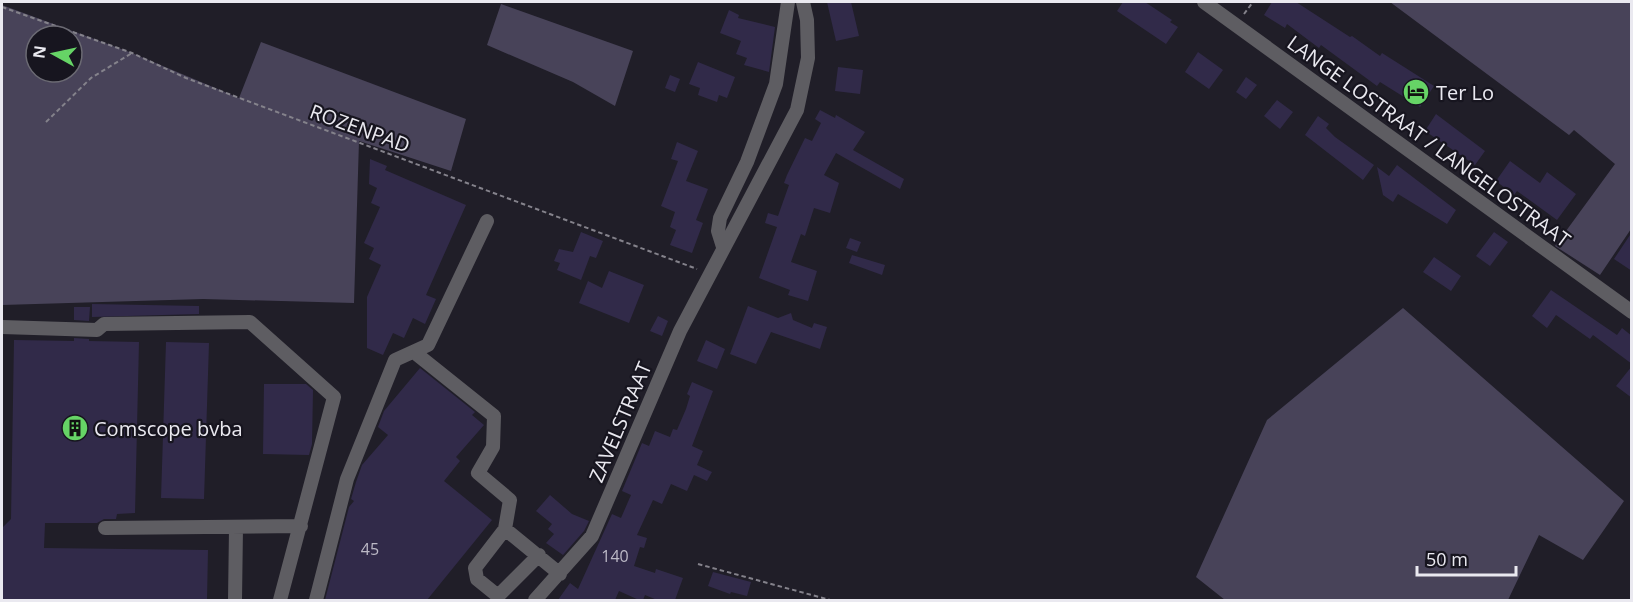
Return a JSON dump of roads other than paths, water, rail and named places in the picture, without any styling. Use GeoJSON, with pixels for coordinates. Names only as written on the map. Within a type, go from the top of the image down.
{"type":"FeatureCollection","features":[{"type":"Feature","properties":{"kind":"street"},"geometry":{"type":"LineString","coordinates":[[723,247],[718,231],[720,218],[747,162],[776,84],[788,2]]}},
{"type":"Feature","properties":{"kind":"street","name":"ZAVELSTRAAT"},"geometry":{"type":"LineString","coordinates":[[534,600],[560,574],[592,536],[680,331],[796,110],[808,58],[807,20],[803,2]]}},
{"type":"Feature","properties":{"kind":"street","name":"LANGE LOSTRAAT / LANGELOSTRAAT"},"geometry":{"type":"LineString","coordinates":[[1204,2],[1632,312]]}},
{"type":"Feature","properties":{"kind":"street"},"geometry":{"type":"LineString","coordinates":[[316,600],[346,479],[395,360],[428,345],[487,221]]}},
{"type":"Feature","properties":{"kind":"street"},"geometry":{"type":"LineString","coordinates":[[2,327],[97,330],[104,324],[250,322],[334,397],[280,600]]}},
{"type":"Feature","properties":{"kind":"street"},"geometry":{"type":"LineString","coordinates":[[414,352],[494,416],[494,447],[478,473],[510,500],[505,529],[475,568],[477,579],[496,598],[538,555]]}},
{"type":"Feature","properties":{"kind":"street"},"geometry":{"type":"LineString","coordinates":[[105,528],[300,526]]}},
{"type":"Feature","properties":{"kind":"street"},"geometry":{"type":"LineString","coordinates":[[235,600],[236,528]]}},
{"type":"Feature","properties":{"kind":"street"},"geometry":{"type":"LineString","coordinates":[[505,529],[560,574]]}},
{"type":"Feature","properties":{"kind":"place","name":"Ter Lo"},"geometry":{"type":"Point","coordinates":[1416,92]}},
{"type":"Feature","properties":{"kind":"place","name":"Comscope bvba"},"geometry":{"type":"Point","coordinates":[75,428]}}]}
